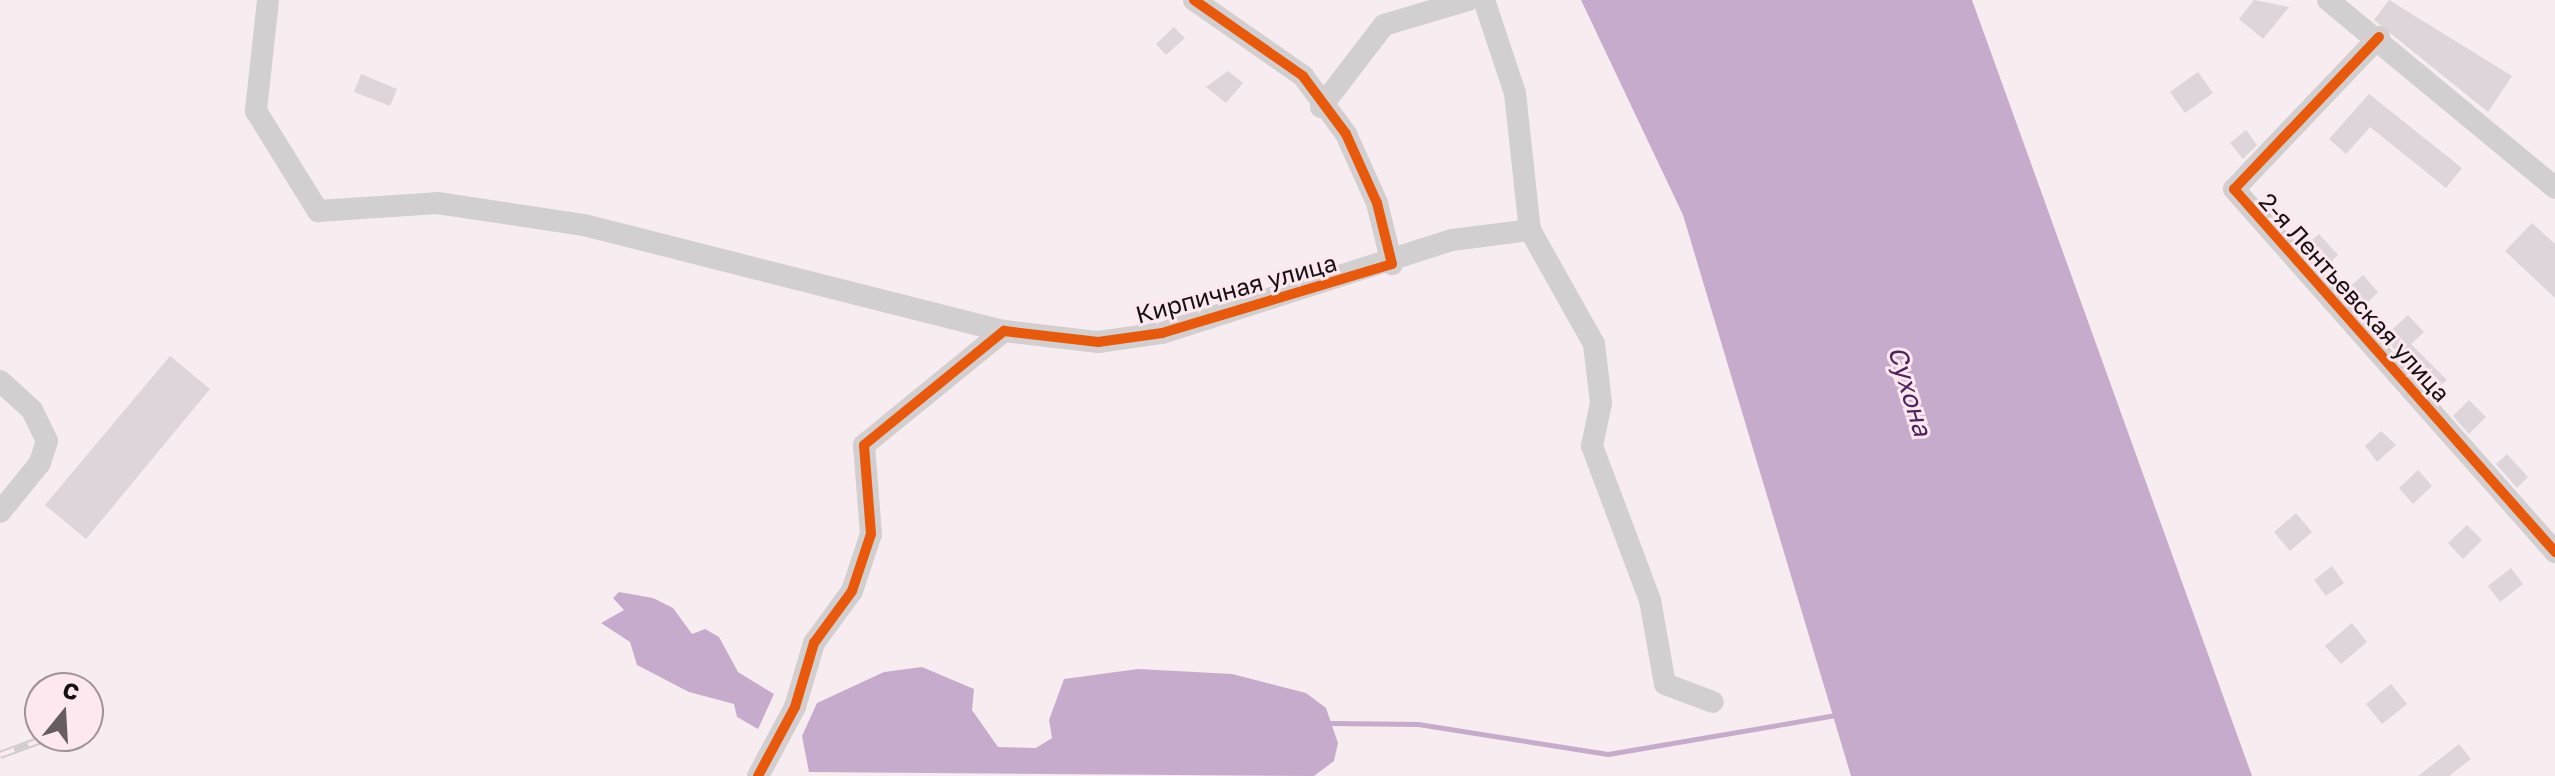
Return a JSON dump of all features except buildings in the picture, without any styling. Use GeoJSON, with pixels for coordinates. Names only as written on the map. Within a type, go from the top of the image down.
{"type":"FeatureCollection","features":[{"type":"Feature","properties":{"kind":"street","name":"Кирпичная улица"},"geometry":{"type":"LineString","coordinates":[[268,0],[256,111],[318,211],[437,203],[584,225],[1004,331],[1098,342],[1162,333],[1392,264],[1452,240],[1530,230]]}},
{"type":"Feature","properties":{"kind":"street"},"geometry":{"type":"LineString","coordinates":[[1194,0],[1303,76],[1321,107],[1346,134],[1377,203],[1392,264]]}},
{"type":"Feature","properties":{"kind":"street"},"geometry":{"type":"LineString","coordinates":[[1321,107],[1384,25],[1468,0]]}},
{"type":"Feature","properties":{"kind":"street"},"geometry":{"type":"LineString","coordinates":[[1484,0],[1515,93],[1530,230],[1594,344],[1601,403],[1592,446],[1650,600],[1665,684],[1713,702]]}},
{"type":"Feature","properties":{"kind":"street"},"geometry":{"type":"LineString","coordinates":[[2328,0],[2355,8],[2379,37],[2555,188]]}},
{"type":"Feature","properties":{"kind":"street","name":"2-я Лентьевская улица"},"geometry":{"type":"LineString","coordinates":[[2379,37],[2234,189],[2555,552]]}},
{"type":"Feature","properties":{"kind":"street"},"geometry":{"type":"LineString","coordinates":[[758,776],[795,707],[814,643],[852,591],[871,534],[864,445],[1004,331]]}},
{"type":"Feature","properties":{"kind":"street"},"geometry":{"type":"LineString","coordinates":[[0,381],[32,410],[47,441],[40,463],[0,512]]}},
{"type":"Feature","properties":{"kind":"water","name":"Сухона"},"geometry":{"type":"Polygon","coordinates":[[[1581,0],[1972,0],[2252,776],[1851,776],[1683,215],[1581,0]]]}},
{"type":"Feature","properties":{"kind":"water"},"geometry":{"type":"Polygon","coordinates":[[[619,592],[653,598],[673,608],[692,634],[705,629],[719,637],[738,672],[774,694],[758,729],[737,717],[734,704],[689,692],[637,665],[630,642],[601,623],[624,610],[613,598],[619,592]]]}},
{"type":"Feature","properties":{"kind":"water"},"geometry":{"type":"Polygon","coordinates":[[[922,667],[974,689],[972,710],[998,747],[1036,748],[1052,738],[1049,720],[1064,679],[1138,669],[1232,674],[1306,693],[1326,708],[1338,743],[1334,761],[1314,776],[809,772],[802,736],[817,703],[884,672],[922,667]]]}},
{"type":"Feature","properties":{"kind":"waterway"},"geometry":{"type":"LineString","coordinates":[[1331,723],[1418,724],[1608,754],[1836,715]]}},
{"type":"Feature","properties":{"kind":"railway"},"geometry":{"type":"LineString","coordinates":[[0,755],[24,746]]}},
{"type":"Feature","properties":{"kind":"cycle path"},"geometry":{"type":"LineString","coordinates":[[758,776],[795,707],[814,643],[852,591],[871,534],[864,445],[1004,331],[1098,342],[1162,333],[1392,264],[1377,203],[1346,134],[1303,76],[1194,0]]}},
{"type":"Feature","properties":{"kind":"cycle path"},"geometry":{"type":"LineString","coordinates":[[2379,37],[2234,189],[2555,552]]}}]}
